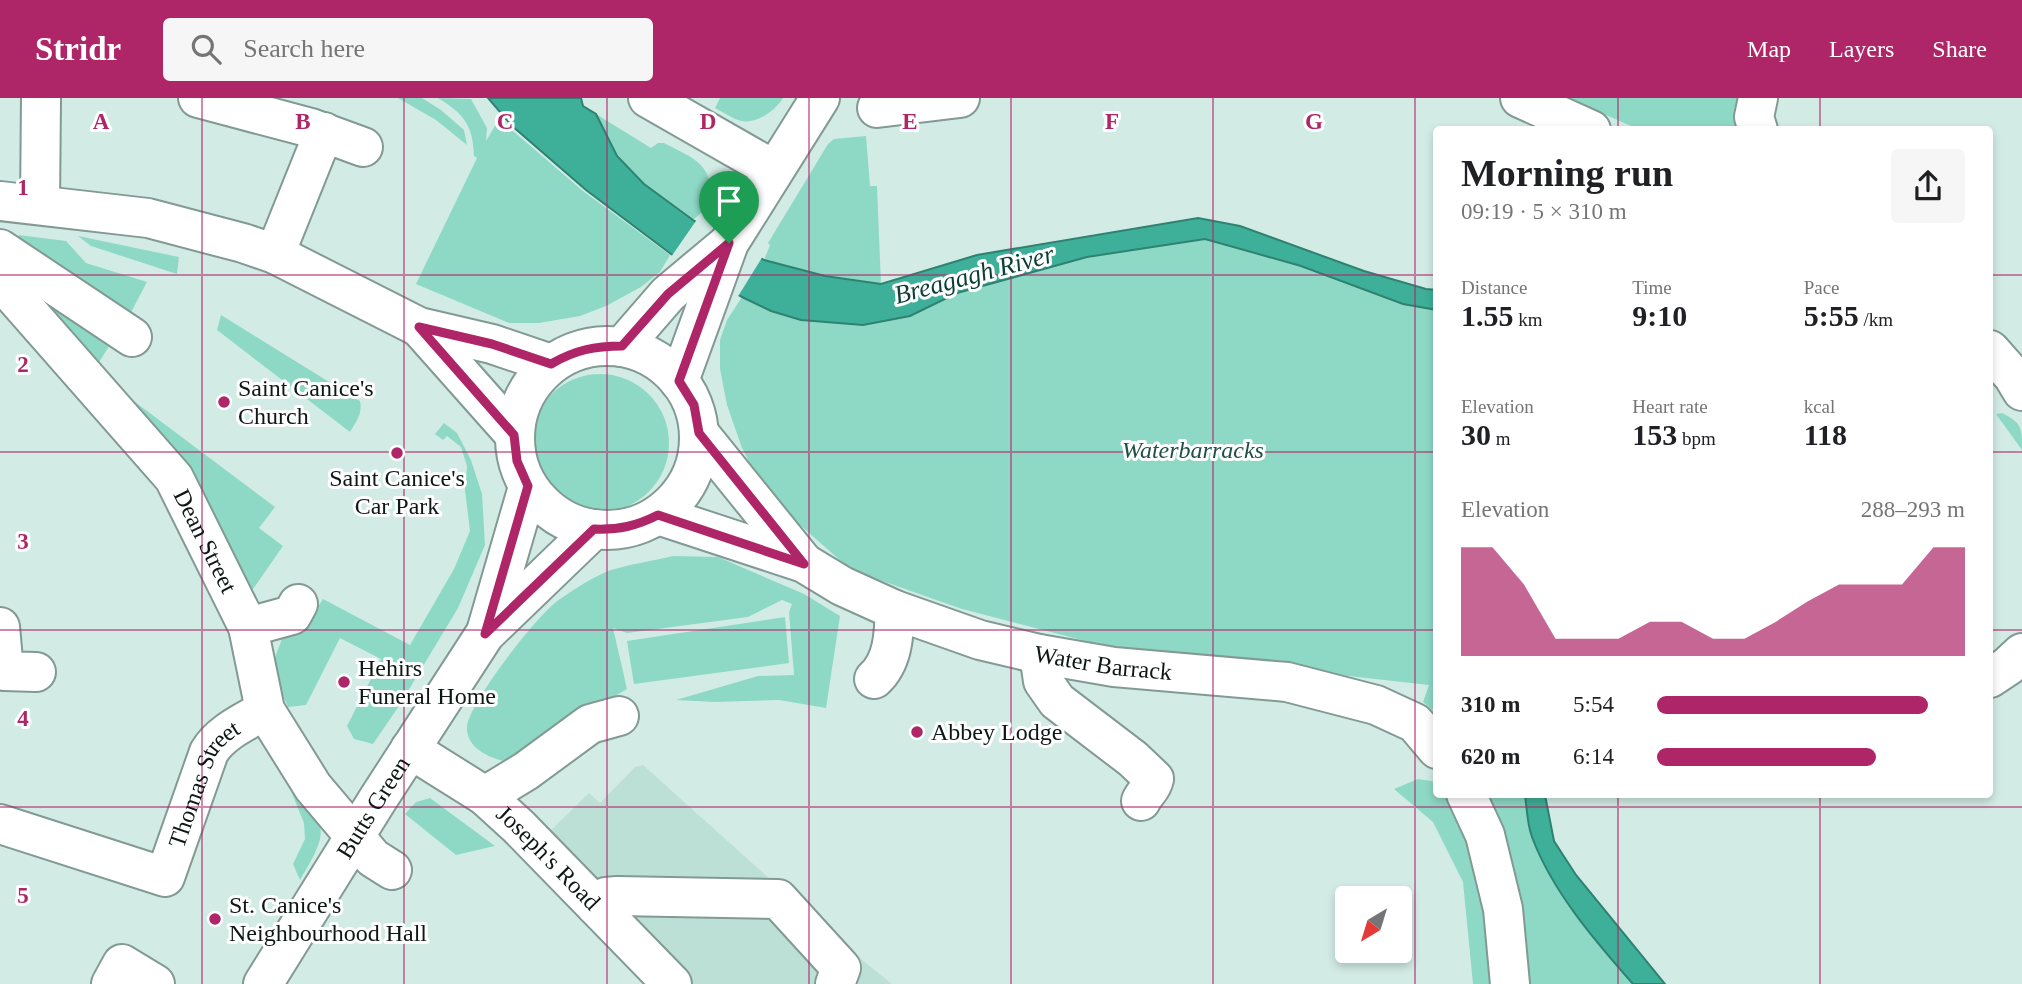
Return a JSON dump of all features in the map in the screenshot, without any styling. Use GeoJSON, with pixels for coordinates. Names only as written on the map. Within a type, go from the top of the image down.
{"type":"FeatureCollection","features":[{"type":"Feature","properties":{"kind":"street"},"geometry":{"type":"LineString","coordinates":[[40,204],[41,98]]}},
{"type":"Feature","properties":{"kind":"street"},"geometry":{"type":"LineString","coordinates":[[198,98],[324,132],[363,147]]}},
{"type":"Feature","properties":{"kind":"street"},"geometry":{"type":"LineString","coordinates":[[648,98],[698,110],[774,170]]}},
{"type":"Feature","properties":{"kind":"street"},"geometry":{"type":"LineString","coordinates":[[622,346],[694,294],[820,98]]}},
{"type":"Feature","properties":{"kind":"street"},"geometry":{"type":"LineString","coordinates":[[877,108],[960,98]]}},
{"type":"Feature","properties":{"kind":"street"},"geometry":{"type":"LineString","coordinates":[[1520,98],[1582,126]]}},
{"type":"Feature","properties":{"kind":"street"},"geometry":{"type":"LineString","coordinates":[[1757,126],[1754,117],[1758,98]]}},
{"type":"Feature","properties":{"kind":"street"},"geometry":{"type":"LineString","coordinates":[[275,254],[324,132]]}},
{"type":"Feature","properties":{"kind":"street"},"geometry":{"type":"LineString","coordinates":[[0,201],[148,218],[275,254],[419,327],[492,344],[551,364]]}},
{"type":"Feature","properties":{"kind":"street"},"geometry":{"type":"LineString","coordinates":[[0,249],[132,337]]}},
{"type":"Feature","properties":{"kind":"street","name":"Dean Street"},"geometry":{"type":"LineString","coordinates":[[0,280],[174,478],[248,627],[265,710],[313,787],[373,858],[392,870]]}},
{"type":"Feature","properties":{"kind":"street"},"geometry":{"type":"LineString","coordinates":[[679,381],[694,294]]}},
{"type":"Feature","properties":{"kind":"street"},"geometry":{"type":"LineString","coordinates":[[419,327],[514,435]]}},
{"type":"Feature","properties":{"kind":"street"},"geometry":{"type":"LineString","coordinates":[[597,346],[622,346],[663,365],[679,381],[694,405],[699,433],[695,464],[681,493],[658,515],[638,525],[616,530],[594,529],[568,522],[545,507],[528,486],[517,461],[514,435],[519,408],[532,383],[551,364],[573,352],[597,346]]}},
{"type":"Feature","properties":{"kind":"street"},"geometry":{"type":"LineString","coordinates":[[1993,353],[2022,391]]}},
{"type":"Feature","properties":{"kind":"street","name":"Water Barrack"},"geometry":{"type":"LineString","coordinates":[[699,433],[804,564]]}},
{"type":"Feature","properties":{"kind":"street","name":"Butts Green"},"geometry":{"type":"LineString","coordinates":[[485,634],[528,486]]}},
{"type":"Feature","properties":{"kind":"street","name":"Water Barrack"},"geometry":{"type":"LineString","coordinates":[[658,515],[804,564],[842,586],[895,610],[980,640],[1114,667],[1287,682],[1376,705],[1426,736]]}},
{"type":"Feature","properties":{"kind":"street","name":"Butts Green"},"geometry":{"type":"LineString","coordinates":[[263,984],[485,634],[594,529]]}},
{"type":"Feature","properties":{"kind":"street"},"geometry":{"type":"LineString","coordinates":[[248,627],[292,615],[298,604]]}},
{"type":"Feature","properties":{"kind":"street"},"geometry":{"type":"LineString","coordinates":[[874,679],[885,669],[894,636],[895,610]]}},
{"type":"Feature","properties":{"kind":"street"},"geometry":{"type":"LineString","coordinates":[[0,626],[4,671],[36,672]]}},
{"type":"Feature","properties":{"kind":"street"},"geometry":{"type":"LineString","coordinates":[[1993,676],[2022,653]]}},
{"type":"Feature","properties":{"kind":"street"},"geometry":{"type":"LineString","coordinates":[[1039,654],[1043,681],[1058,701],[1133,759],[1154,779],[1152,788],[1144,793],[1140,801]]}},
{"type":"Feature","properties":{"kind":"street","name":"Thomas Street"},"geometry":{"type":"LineString","coordinates":[[0,824],[165,877],[215,741],[265,710]]}},
{"type":"Feature","properties":{"kind":"street"},"geometry":{"type":"LineString","coordinates":[[485,796],[526,771],[590,724],[619,716]]}},
{"type":"Feature","properties":{"kind":"street","name":"Joseph's Road"},"geometry":{"type":"LineString","coordinates":[[410,749],[485,796],[519,827],[672,984]]}},
{"type":"Feature","properties":{"kind":"street"},"geometry":{"type":"LineString","coordinates":[[1468,798],[1485,835],[1503,909],[1510,984]]}},
{"type":"Feature","properties":{"kind":"street"},"geometry":{"type":"LineString","coordinates":[[596,906],[606,897],[617,896],[778,899],[841,968],[835,984]]}},
{"type":"Feature","properties":{"kind":"street"},"geometry":{"type":"LineString","coordinates":[[297,930],[336,917]]}},
{"type":"Feature","properties":{"kind":"street"},"geometry":{"type":"LineString","coordinates":[[111,984],[122,964],[155,984]]}},
{"type":"Feature","properties":{"kind":"shaded area"},"geometry":{"type":"Polygon","coordinates":[[[643,765],[840,942],[892,984],[690,984],[548,833],[589,793],[600,803],[635,767],[643,765]]]}},
{"type":"Feature","properties":{"kind":"green space"},"geometry":{"type":"Polygon","coordinates":[[[398,98],[422,98],[441,110],[464,130],[467,145],[436,120],[398,98]]]}},
{"type":"Feature","properties":{"kind":"green space"},"geometry":{"type":"Polygon","coordinates":[[[438,98],[471,99],[487,128],[486,141],[499,119],[583,191],[670,255],[660,272],[641,287],[606,306],[580,316],[539,323],[509,323],[416,284],[477,158],[474,156],[472,136],[465,121],[438,98]]]}},
{"type":"Feature","properties":{"kind":"green space"},"geometry":{"type":"Polygon","coordinates":[[[581,98],[583,106],[651,148],[658,143],[664,143],[702,166],[710,182],[710,192],[707,204],[700,214],[693,220],[588,162],[581,98]]]}},
{"type":"Feature","properties":{"kind":"green space"},"geometry":{"type":"Polygon","coordinates":[[[720,98],[783,98],[765,116],[741,121],[715,108],[720,98]]]}},
{"type":"Feature","properties":{"kind":"green space"},"geometry":{"type":"Polygon","coordinates":[[[1567,98],[1747,98],[1745,126],[1631,126],[1567,98]]]}},
{"type":"Feature","properties":{"kind":"green space"},"geometry":{"type":"Polygon","coordinates":[[[866,136],[870,186],[877,186],[881,284],[825,276],[764,260],[770,245],[768,243],[828,144],[834,139],[866,136]]]}},
{"type":"Feature","properties":{"kind":"green space"},"geometry":{"type":"Polygon","coordinates":[[[19,235],[66,241],[86,263],[147,282],[129,316],[16,242],[19,235]]]}},
{"type":"Feature","properties":{"kind":"green space"},"geometry":{"type":"Polygon","coordinates":[[[78,236],[179,257],[177,274],[91,246],[78,236]]]}},
{"type":"Feature","properties":{"kind":"green space","name":"Waterbarracks"},"geometry":{"type":"Polygon","coordinates":[[[1205,239],[1301,266],[1403,304],[1433,309],[1433,711],[1423,702],[1429,685],[1124,651],[962,609],[851,570],[782,509],[757,477],[742,448],[727,405],[720,369],[720,340],[727,320],[742,297],[771,311],[910,316],[957,293],[1087,257],[1205,239]]]}},
{"type":"Feature","properties":{"kind":"green space"},"geometry":{"type":"Polygon","coordinates":[[[3,267],[113,340],[96,367],[3,267]]]}},
{"type":"Feature","properties":{"kind":"green space"},"geometry":{"type":"Polygon","coordinates":[[[221,315],[360,401],[360,413],[350,432],[217,330],[221,315]]]}},
{"type":"Feature","properties":{"kind":"green space"},"geometry":{"type":"Polygon","coordinates":[[[600,374],[626,379],[649,394],[664,417],[669,443],[664,469],[649,492],[626,507],[600,512],[574,507],[551,492],[536,469],[531,443],[536,417],[551,394],[574,379],[600,374]]]}},
{"type":"Feature","properties":{"kind":"green space"},"geometry":{"type":"Polygon","coordinates":[[[115,387],[275,507],[259,528],[283,546],[251,592],[115,387]]]}},
{"type":"Feature","properties":{"kind":"green space"},"geometry":{"type":"Polygon","coordinates":[[[2002,413],[2017,423],[2022,436],[2022,450],[1996,414],[2002,413]]]}},
{"type":"Feature","properties":{"kind":"green space"},"geometry":{"type":"Polygon","coordinates":[[[444,423],[457,433],[471,460],[482,494],[485,545],[458,608],[373,744],[354,739],[347,726],[381,659],[340,638],[306,705],[288,707],[271,668],[285,631],[306,626],[323,599],[410,645],[454,569],[470,531],[465,490],[467,466],[461,447],[447,436],[443,440],[435,434],[444,423]]]}},
{"type":"Feature","properties":{"kind":"green space"},"geometry":{"type":"Polygon","coordinates":[[[673,556],[718,557],[804,594],[840,616],[826,708],[779,700],[676,700],[758,676],[794,675],[789,612],[792,604],[782,600],[748,617],[627,633],[613,628],[627,689],[503,761],[484,754],[474,745],[467,727],[470,715],[506,659],[550,607],[591,579],[611,570],[673,556]]]}},
{"type":"Feature","properties":{"kind":"green space"},"geometry":{"type":"Polygon","coordinates":[[[785,617],[789,663],[634,684],[627,641],[785,617]]]}},
{"type":"Feature","properties":{"kind":"green space"},"geometry":{"type":"Polygon","coordinates":[[[286,779],[310,806],[320,826],[321,836],[317,848],[300,880],[293,864],[305,839],[304,823],[286,779]]]}},
{"type":"Feature","properties":{"kind":"green space"},"geometry":{"type":"Polygon","coordinates":[[[1418,779],[1433,781],[1433,798],[1525,798],[1530,832],[1551,876],[1590,934],[1633,984],[1473,984],[1463,882],[1433,822],[1394,789],[1418,779]]]}},
{"type":"Feature","properties":{"kind":"green space"},"geometry":{"type":"Polygon","coordinates":[[[430,798],[495,846],[456,855],[405,814],[416,802],[430,798]]]}},
{"type":"Feature","properties":{"kind":"water","name":"Breagagh River"},"geometry":{"type":"Polygon","coordinates":[[[488,98],[581,98],[583,106],[596,114],[617,156],[644,184],[693,220],[764,260],[825,276],[881,284],[977,255],[1198,218],[1240,226],[1364,271],[1433,290],[1433,309],[1403,304],[1301,266],[1205,239],[1087,257],[957,293],[910,316],[863,325],[801,320],[771,311],[742,297],[671,254],[586,190],[511,125],[488,98]]]}},
{"type":"Feature","properties":{"kind":"water"},"geometry":{"type":"Polygon","coordinates":[[[1525,798],[1546,798],[1554,841],[1576,875],[1665,984],[1633,984],[1604,950],[1551,877],[1532,837],[1525,798]]]}},
{"type":"Feature","properties":{"kind":"pier"},"geometry":{"type":"Polygon","coordinates":[[[698,218],[763,256],[737,298],[671,257],[698,218]]]}},
{"type":"Feature","properties":{"kind":"place","name":"Saint Canice's Church"},"geometry":{"type":"Point","coordinates":[224,402]}},
{"type":"Feature","properties":{"kind":"place","name":"Saint Canice's Car Park"},"geometry":{"type":"Point","coordinates":[397,453]}},
{"type":"Feature","properties":{"kind":"place","name":"Hehirs Funeral Home"},"geometry":{"type":"Point","coordinates":[344,682]}},
{"type":"Feature","properties":{"kind":"place","name":"Abbey Lodge"},"geometry":{"type":"Point","coordinates":[917,732]}},
{"type":"Feature","properties":{"kind":"place","name":"St. Canice's Neighbourhood Hall"},"geometry":{"type":"Point","coordinates":[215,919]}},
{"type":"Feature","properties":{"kind":"route"},"geometry":{"type":"LineString","coordinates":[[729,243],[679,381],[694,405],[699,433],[804,564],[658,515],[638,525],[616,530],[594,529],[485,634],[528,486],[517,461],[514,435],[419,327],[492,344],[551,364],[573,352],[597,346],[622,346],[668,294],[729,243]]}}]}
